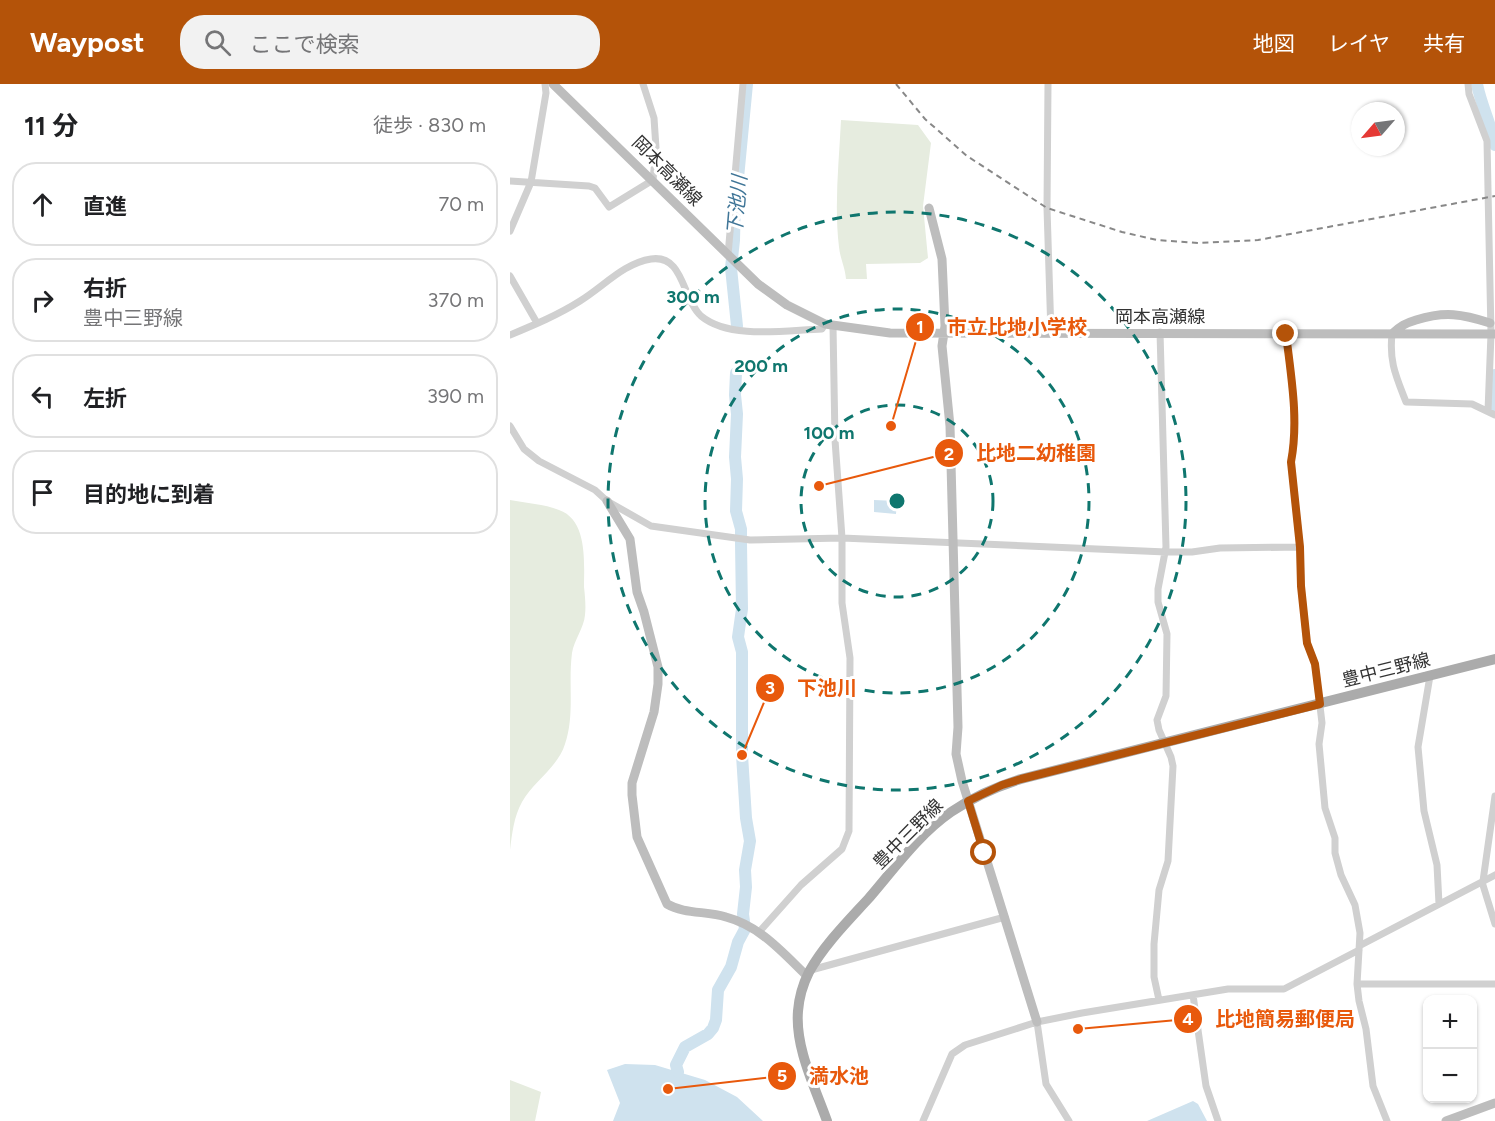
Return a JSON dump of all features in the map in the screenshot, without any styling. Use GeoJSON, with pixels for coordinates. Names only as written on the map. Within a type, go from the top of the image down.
{"type":"FeatureCollection","features":[{"type":"Feature","properties":{"kind":"main road","name":"豊中三野線"},"geometry":{"type":"LineString","coordinates":[[826,1121],[797,1026],[799,1001],[808,973],[832,940],[925,835],[950,813],[994,788],[1021,779],[1495,659]]}},
{"type":"Feature","properties":{"kind":"street"},"geometry":{"type":"LineString","coordinates":[[510,231],[531,182],[546,93],[545,84]]}},
{"type":"Feature","properties":{"kind":"street","name":"岡本高瀬線"},"geometry":{"type":"LineString","coordinates":[[553,84],[758,284],[787,305],[829,325],[890,333],[943,334],[1160,332],[1493,334]]}},
{"type":"Feature","properties":{"kind":"street"},"geometry":{"type":"LineString","coordinates":[[510,181],[589,186],[594,188],[609,207],[653,180],[656,148],[654,118],[643,84]]}},
{"type":"Feature","properties":{"kind":"street"},"geometry":{"type":"LineString","coordinates":[[731,259],[742,84]]}},
{"type":"Feature","properties":{"kind":"street"},"geometry":{"type":"LineString","coordinates":[[1048,84],[1047,208],[1051,334]]}},
{"type":"Feature","properties":{"kind":"street"},"geometry":{"type":"LineString","coordinates":[[1468,84],[1469,93],[1487,141],[1490,322],[1493,334],[1488,411]]}},
{"type":"Feature","properties":{"kind":"street"},"geometry":{"type":"LineString","coordinates":[[929,208],[942,259],[945,326],[942,346],[950,426],[958,727],[956,754],[968,801],[1037,1022],[1046,1084],[1069,1121]]}},
{"type":"Feature","properties":{"kind":"street"},"geometry":{"type":"LineString","coordinates":[[510,335],[580,301],[634,264],[651,259],[661,259],[673,265],[679,272],[690,302],[711,323],[739,331],[822,330],[829,325]]}},
{"type":"Feature","properties":{"kind":"street"},"geometry":{"type":"LineString","coordinates":[[510,276],[537,323]]}},
{"type":"Feature","properties":{"kind":"street","name":"岡本高瀬線"},"geometry":{"type":"LineString","coordinates":[[1392,334],[1400,325],[1435,314],[1455,313],[1490,322]]}},
{"type":"Feature","properties":{"kind":"street"},"geometry":{"type":"LineString","coordinates":[[759,932],[801,885],[843,849],[849,831],[850,658],[842,603],[842,538],[829,325]]}},
{"type":"Feature","properties":{"kind":"street"},"geometry":{"type":"LineString","coordinates":[[1159,1000],[1154,977],[1154,944],[1159,890],[1168,861],[1173,766],[1157,720],[1166,696],[1167,634],[1158,602],[1158,590],[1166,552],[1160,332]]}},
{"type":"Feature","properties":{"kind":"street"},"geometry":{"type":"LineString","coordinates":[[1286,334],[1293,393],[1294,449],[1291,462],[1300,547],[1301,586],[1307,643],[1315,664],[1320,704],[1322,723],[1319,744],[1325,808],[1335,838],[1335,853],[1341,875],[1355,905],[1360,948],[1358,984],[1373,1086],[1387,1121]]}},
{"type":"Feature","properties":{"kind":"street"},"geometry":{"type":"LineString","coordinates":[[1392,334],[1390,350],[1392,367],[1406,402],[1472,404],[1495,415]]}},
{"type":"Feature","properties":{"kind":"street"},"geometry":{"type":"LineString","coordinates":[[510,426],[525,449],[539,461],[595,490],[607,501],[651,526],[660,528],[750,540],[842,538],[1166,552],[1192,552],[1220,548],[1300,547]]}},
{"type":"Feature","properties":{"kind":"street"},"geometry":{"type":"LineString","coordinates":[[607,501],[630,539],[637,592],[658,667],[654,712],[632,783],[637,837],[667,904],[675,909],[729,918],[749,925],[808,973],[1005,917]]}},
{"type":"Feature","properties":{"kind":"street"},"geometry":{"type":"LineString","coordinates":[[1430,676],[1418,747],[1424,811],[1430,845],[1437,865],[1440,904]]}},
{"type":"Feature","properties":{"kind":"street"},"geometry":{"type":"LineString","coordinates":[[1495,796],[1483,882],[1495,924]]}},
{"type":"Feature","properties":{"kind":"street"},"geometry":{"type":"LineString","coordinates":[[923,1121],[952,1054],[958,1049],[987,1037],[1037,1022],[1228,989],[1284,989],[1495,875]]}},
{"type":"Feature","properties":{"kind":"street"},"geometry":{"type":"LineString","coordinates":[[1358,984],[1495,984]]}},
{"type":"Feature","properties":{"kind":"street"},"geometry":{"type":"LineString","coordinates":[[1193,995],[1206,1086],[1218,1121]]}},
{"type":"Feature","properties":{"kind":"street"},"geometry":{"type":"LineString","coordinates":[[1446,1121],[1495,1103]]}},
{"type":"Feature","properties":{"kind":"shaded area"},"geometry":{"type":"Polygon","coordinates":[[[841,120],[918,125],[931,143],[923,206],[928,258],[920,263],[866,264],[867,279],[846,279],[840,251],[837,215],[841,120]]]}},
{"type":"Feature","properties":{"kind":"shaded area"},"geometry":{"type":"Polygon","coordinates":[[[510,500],[559,510],[575,523],[580,532],[584,555],[585,615],[572,653],[571,710],[565,744],[557,760],[527,794],[519,807],[510,850],[510,500]]]}},
{"type":"Feature","properties":{"kind":"shaded area"},"geometry":{"type":"Polygon","coordinates":[[[510,1080],[541,1092],[535,1121],[510,1121],[510,1080]]]}},
{"type":"Feature","properties":{"kind":"water"},"geometry":{"type":"Polygon","coordinates":[[[874,500],[897,501],[896,514],[874,512],[874,500]]]}},
{"type":"Feature","properties":{"kind":"water"},"geometry":{"type":"Polygon","coordinates":[[[625,1064],[655,1065],[705,1080],[737,1097],[763,1121],[613,1121],[620,1103],[607,1070],[625,1064]]]}},
{"type":"Feature","properties":{"kind":"water"},"geometry":{"type":"Polygon","coordinates":[[[1193,1101],[1198,1104],[1207,1121],[1147,1121],[1193,1101]]]}},
{"type":"Feature","properties":{"kind":"waterway","name":"下池川"},"geometry":{"type":"LineString","coordinates":[[738,178],[747,84]]}},
{"type":"Feature","properties":{"kind":"waterway"},"geometry":{"type":"LineString","coordinates":[[1477,84],[1495,145]]}},
{"type":"Feature","properties":{"kind":"waterway","name":"下池川"},"geometry":{"type":"LineString","coordinates":[[735,201],[731,268],[737,326]]}},
{"type":"Feature","properties":{"kind":"waterway","name":"下池川"},"geometry":{"type":"LineString","coordinates":[[678,1072],[676,1065],[685,1047],[708,1034],[713,1028],[716,1020],[718,990],[731,967],[738,942],[745,929],[743,914],[745,870],[750,841],[746,818],[742,755],[742,652],[738,637],[742,609],[741,529],[736,511],[736,373]]}},
{"type":"Feature","properties":{"kind":"waterway"},"geometry":{"type":"LineString","coordinates":[[1495,375],[1493,405],[1495,408]]}},
{"type":"Feature","properties":{"kind":"railway"},"geometry":{"type":"LineString","coordinates":[[896,84],[925,119],[967,156],[1047,208],[1122,232],[1157,240],[1199,243],[1258,240],[1495,196]]}},
{"type":"Feature","properties":{"kind":"place","name":"市立比地小学校"},"geometry":{"type":"Point","coordinates":[891,426]}},
{"type":"Feature","properties":{"kind":"place","name":"比地二幼稚園"},"geometry":{"type":"Point","coordinates":[819,486]}},
{"type":"Feature","properties":{"kind":"place","name":"下池川"},"geometry":{"type":"Point","coordinates":[742,755]}},
{"type":"Feature","properties":{"kind":"place","name":"比地簡易郵便局"},"geometry":{"type":"Point","coordinates":[1078,1029]}},
{"type":"Feature","properties":{"kind":"place","name":"満水池"},"geometry":{"type":"Point","coordinates":[668,1089]}},
{"type":"Feature","properties":{"kind":"route"},"geometry":{"type":"LineString","coordinates":[[984,853],[968,801],[978,795],[1021,779],[1320,704],[1315,664],[1307,643],[1301,586],[1301,559],[1291,462],[1294,449],[1293,393],[1286,334]]}}]}
